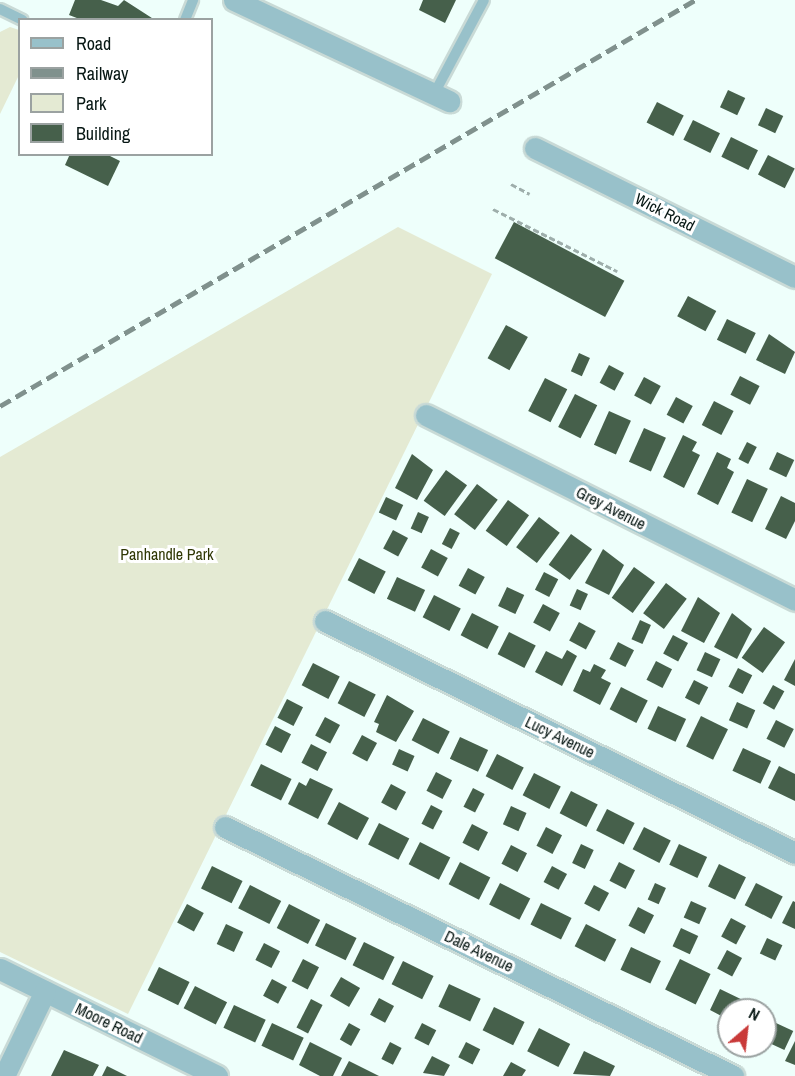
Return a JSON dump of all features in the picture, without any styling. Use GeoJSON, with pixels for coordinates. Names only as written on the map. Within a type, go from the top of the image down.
{"type":"FeatureCollection","features":[{"type":"Feature","properties":{"kind":"street"},"geometry":{"type":"LineString","coordinates":[[234,0],[442,98]]}},
{"type":"Feature","properties":{"kind":"street","name":"Wick Road"},"geometry":{"type":"LineString","coordinates":[[535,148],[795,277]]}},
{"type":"Feature","properties":{"kind":"street","name":"Grey Avenue"},"geometry":{"type":"LineString","coordinates":[[426,415],[795,600]]}},
{"type":"Feature","properties":{"kind":"street","name":"Lucy Avenue"},"geometry":{"type":"LineString","coordinates":[[325,621],[795,853]]}},
{"type":"Feature","properties":{"kind":"street","name":"Dale Avenue"},"geometry":{"type":"LineString","coordinates":[[225,827],[733,1076]]}},
{"type":"Feature","properties":{"kind":"street","name":"Moore Road"},"geometry":{"type":"LineString","coordinates":[[0,969],[217,1076]]}},
{"type":"Feature","properties":{"kind":"street"},"geometry":{"type":"LineString","coordinates":[[4,1076],[45,991]]}},
{"type":"Feature","properties":{"kind":"lane"},"geometry":{"type":"LineString","coordinates":[[186,18],[192,0]]}},
{"type":"Feature","properties":{"kind":"lane"},"geometry":{"type":"LineString","coordinates":[[442,98],[484,0]]}},
{"type":"Feature","properties":{"kind":"lane"},"geometry":{"type":"LineString","coordinates":[[0,9],[19,18]]}},
{"type":"Feature","properties":{"kind":"path"},"geometry":{"type":"LineString","coordinates":[[511,184],[530,194]]}},
{"type":"Feature","properties":{"kind":"path"},"geometry":{"type":"LineString","coordinates":[[492,209],[617,271]]}},
{"type":"Feature","properties":{"kind":"green space"},"geometry":{"type":"Polygon","coordinates":[[[10,27],[18,30],[18,77],[0,114],[0,32],[10,27]]]}},
{"type":"Feature","properties":{"kind":"green space","name":"Panhandle Park"},"geometry":{"type":"Polygon","coordinates":[[[398,227],[492,274],[128,1014],[0,952],[0,457],[398,227]]]}},
{"type":"Feature","properties":{"kind":"building"},"geometry":{"type":"Polygon","coordinates":[[[75,0],[101,0],[118,6],[124,0],[152,18],[77,18],[69,15],[75,0]]]}},
{"type":"Feature","properties":{"kind":"building"},"geometry":{"type":"Polygon","coordinates":[[[423,0],[456,0],[445,23],[419,10],[423,0]]]}},
{"type":"Feature","properties":{"kind":"building"},"geometry":{"type":"Polygon","coordinates":[[[728,90],[745,98],[737,115],[720,107],[728,90]]]}},
{"type":"Feature","properties":{"kind":"building"},"geometry":{"type":"Polygon","coordinates":[[[657,102],[684,116],[673,136],[647,122],[657,102]]]}},
{"type":"Feature","properties":{"kind":"building"},"geometry":{"type":"Polygon","coordinates":[[[766,108],[783,116],[775,133],[758,125],[766,108]]]}},
{"type":"Feature","properties":{"kind":"building"},"geometry":{"type":"Polygon","coordinates":[[[693,120],[720,133],[710,153],[683,140],[693,120]]]}},
{"type":"Feature","properties":{"kind":"building"},"geometry":{"type":"Polygon","coordinates":[[[731,137],[758,150],[748,170],[721,157],[731,137]]]}},
{"type":"Feature","properties":{"kind":"building"},"geometry":{"type":"Polygon","coordinates":[[[768,155],[795,169],[785,188],[758,175],[768,155]]]}},
{"type":"Feature","properties":{"kind":"building"},"geometry":{"type":"Polygon","coordinates":[[[69,156],[110,156],[120,161],[108,186],[65,165],[69,156]]]}},
{"type":"Feature","properties":{"kind":"building"},"geometry":{"type":"Polygon","coordinates":[[[514,222],[624,281],[605,317],[495,258],[514,222]]]}},
{"type":"Feature","properties":{"kind":"building"},"geometry":{"type":"Polygon","coordinates":[[[688,296],[716,311],[705,331],[677,316],[688,296]]]}},
{"type":"Feature","properties":{"kind":"building"},"geometry":{"type":"Polygon","coordinates":[[[727,319],[756,333],[746,354],[717,340],[727,319]]]}},
{"type":"Feature","properties":{"kind":"building"},"geometry":{"type":"Polygon","coordinates":[[[506,325],[528,337],[509,370],[488,358],[506,325]]]}},
{"type":"Feature","properties":{"kind":"building"},"geometry":{"type":"Polygon","coordinates":[[[769,334],[795,352],[785,374],[756,360],[769,334]]]}},
{"type":"Feature","properties":{"kind":"building"},"geometry":{"type":"Polygon","coordinates":[[[579,353],[590,358],[582,376],[571,371],[579,353]]]}},
{"type":"Feature","properties":{"kind":"building"},"geometry":{"type":"Polygon","coordinates":[[[609,365],[624,373],[615,391],[600,383],[609,365]]]}},
{"type":"Feature","properties":{"kind":"building"},"geometry":{"type":"Polygon","coordinates":[[[740,376],[760,386],[750,405],[730,395],[740,376]]]}},
{"type":"Feature","properties":{"kind":"building"},"geometry":{"type":"Polygon","coordinates":[[[644,377],[661,386],[651,404],[634,396],[644,377]]]}},
{"type":"Feature","properties":{"kind":"building"},"geometry":{"type":"Polygon","coordinates":[[[545,378],[567,389],[550,422],[528,411],[545,378]]]}},
{"type":"Feature","properties":{"kind":"building"},"geometry":{"type":"Polygon","coordinates":[[[575,394],[597,405],[580,438],[558,427],[575,394]]]}},
{"type":"Feature","properties":{"kind":"building"},"geometry":{"type":"Polygon","coordinates":[[[676,397],[693,406],[683,424],[667,415],[676,397]]]}},
{"type":"Feature","properties":{"kind":"building"},"geometry":{"type":"Polygon","coordinates":[[[714,401],[734,411],[721,435],[702,425],[714,401]]]}},
{"type":"Feature","properties":{"kind":"building"},"geometry":{"type":"Polygon","coordinates":[[[609,411],[631,421],[616,455],[594,445],[609,411]]]}},
{"type":"Feature","properties":{"kind":"building"},"geometry":{"type":"Polygon","coordinates":[[[644,428],[666,438],[651,472],[629,462],[644,428]]]}},
{"type":"Feature","properties":{"kind":"building"},"geometry":{"type":"Polygon","coordinates":[[[683,435],[697,442],[692,451],[700,455],[684,488],[663,477],[683,435]]]}},
{"type":"Feature","properties":{"kind":"building"},"geometry":{"type":"Polygon","coordinates":[[[747,442],[757,447],[748,464],[738,459],[747,442]]]}},
{"type":"Feature","properties":{"kind":"building"},"geometry":{"type":"Polygon","coordinates":[[[717,452],[731,459],[727,468],[734,472],[718,505],[697,494],[717,452]]]}},
{"type":"Feature","properties":{"kind":"building"},"geometry":{"type":"Polygon","coordinates":[[[777,452],[794,460],[786,477],[769,469],[777,452]]]}},
{"type":"Feature","properties":{"kind":"building"},"geometry":{"type":"Polygon","coordinates":[[[412,454],[433,470],[417,500],[395,488],[412,454]]]}},
{"type":"Feature","properties":{"kind":"building"},"geometry":{"type":"Polygon","coordinates":[[[446,470],[467,485],[445,516],[424,501],[446,470]]]}},
{"type":"Feature","properties":{"kind":"building"},"geometry":{"type":"Polygon","coordinates":[[[747,479],[768,489],[752,522],[731,513],[747,479]]]}},
{"type":"Feature","properties":{"kind":"building"},"geometry":{"type":"Polygon","coordinates":[[[477,484],[498,500],[475,530],[454,514],[477,484]]]}},
{"type":"Feature","properties":{"kind":"building"},"geometry":{"type":"Polygon","coordinates":[[[781,496],[795,503],[795,521],[786,539],[765,529],[781,496]]]}},
{"type":"Feature","properties":{"kind":"building"},"geometry":{"type":"Polygon","coordinates":[[[386,497],[403,505],[396,520],[379,512],[386,497]]]}},
{"type":"Feature","properties":{"kind":"building"},"geometry":{"type":"Polygon","coordinates":[[[508,500],[529,515],[507,546],[486,531],[508,500]]]}},
{"type":"Feature","properties":{"kind":"building"},"geometry":{"type":"Polygon","coordinates":[[[418,512],[429,517],[422,533],[411,528],[418,512]]]}},
{"type":"Feature","properties":{"kind":"building"},"geometry":{"type":"Polygon","coordinates":[[[539,517],[560,533],[537,563],[516,547],[539,517]]]}},
{"type":"Feature","properties":{"kind":"building"},"geometry":{"type":"Polygon","coordinates":[[[450,528],[460,533],[452,549],[442,544],[450,528]]]}},
{"type":"Feature","properties":{"kind":"building"},"geometry":{"type":"Polygon","coordinates":[[[393,530],[408,538],[398,557],[383,549],[393,530]]]}},
{"type":"Feature","properties":{"kind":"building"},"geometry":{"type":"Polygon","coordinates":[[[571,534],[592,549],[570,580],[549,565],[571,534]]]}},
{"type":"Feature","properties":{"kind":"building"},"geometry":{"type":"Polygon","coordinates":[[[431,549],[448,558],[438,576],[421,568],[431,549]]]}},
{"type":"Feature","properties":{"kind":"building"},"geometry":{"type":"Polygon","coordinates":[[[603,549],[624,565],[609,595],[585,583],[603,549]]]}},
{"type":"Feature","properties":{"kind":"building"},"geometry":{"type":"Polygon","coordinates":[[[359,558],[386,572],[374,594],[348,580],[359,558]]]}},
{"type":"Feature","properties":{"kind":"building"},"geometry":{"type":"Polygon","coordinates":[[[634,567],[655,582],[633,613],[612,598],[634,567]]]}},
{"type":"Feature","properties":{"kind":"building"},"geometry":{"type":"Polygon","coordinates":[[[468,568],[485,577],[475,595],[459,586],[468,568]]]}},
{"type":"Feature","properties":{"kind":"building"},"geometry":{"type":"Polygon","coordinates":[[[544,572],[558,579],[549,597],[535,590],[544,572]]]}},
{"type":"Feature","properties":{"kind":"building"},"geometry":{"type":"Polygon","coordinates":[[[397,577],[425,590],[415,612],[387,599],[397,577]]]}},
{"type":"Feature","properties":{"kind":"building"},"geometry":{"type":"Polygon","coordinates":[[[666,583],[687,599],[664,629],[643,613],[666,583]]]}},
{"type":"Feature","properties":{"kind":"building"},"geometry":{"type":"Polygon","coordinates":[[[507,587],[524,595],[515,614],[498,606],[507,587]]]}},
{"type":"Feature","properties":{"kind":"building"},"geometry":{"type":"Polygon","coordinates":[[[577,589],[588,594],[581,610],[570,605],[577,589]]]}},
{"type":"Feature","properties":{"kind":"building"},"geometry":{"type":"Polygon","coordinates":[[[434,595],[461,609],[449,631],[423,617],[434,595]]]}},
{"type":"Feature","properties":{"kind":"building"},"geometry":{"type":"Polygon","coordinates":[[[698,597],[720,613],[704,643],[681,631],[698,597]]]}},
{"type":"Feature","properties":{"kind":"building"},"geometry":{"type":"Polygon","coordinates":[[[543,604],[560,613],[550,631],[533,623],[543,604]]]}},
{"type":"Feature","properties":{"kind":"building"},"geometry":{"type":"Polygon","coordinates":[[[472,613],[499,627],[487,649],[461,635],[472,613]]]}},
{"type":"Feature","properties":{"kind":"building"},"geometry":{"type":"Polygon","coordinates":[[[732,613],[752,629],[737,659],[714,647],[732,613]]]}},
{"type":"Feature","properties":{"kind":"building"},"geometry":{"type":"Polygon","coordinates":[[[640,620],[651,625],[642,644],[631,639],[640,620]]]}},
{"type":"Feature","properties":{"kind":"building"},"geometry":{"type":"Polygon","coordinates":[[[579,622],[596,631],[586,649],[569,641],[579,622]]]}},
{"type":"Feature","properties":{"kind":"building"},"geometry":{"type":"Polygon","coordinates":[[[764,627],[785,642],[763,673],[742,658],[764,627]]]}},
{"type":"Feature","properties":{"kind":"building"},"geometry":{"type":"Polygon","coordinates":[[[509,632],[536,646],[524,668],[498,654],[509,632]]]}},
{"type":"Feature","properties":{"kind":"building"},"geometry":{"type":"Polygon","coordinates":[[[673,635],[688,643],[678,662],[663,654],[673,635]]]}},
{"type":"Feature","properties":{"kind":"building"},"geometry":{"type":"Polygon","coordinates":[[[618,642],[634,650],[625,667],[609,659],[618,642]]]}},
{"type":"Feature","properties":{"kind":"building"},"geometry":{"type":"Polygon","coordinates":[[[567,650],[577,656],[562,686],[535,672],[546,651],[562,659],[567,650]]]}},
{"type":"Feature","properties":{"kind":"building"},"geometry":{"type":"Polygon","coordinates":[[[705,652],[720,659],[712,677],[697,670],[705,652]]]}},
{"type":"Feature","properties":{"kind":"building"},"geometry":{"type":"Polygon","coordinates":[[[795,659],[795,686],[784,680],[795,659]]]}},
{"type":"Feature","properties":{"kind":"building"},"geometry":{"type":"Polygon","coordinates":[[[656,661],[672,669],[663,688],[646,680],[656,661]]]}},
{"type":"Feature","properties":{"kind":"building"},"geometry":{"type":"Polygon","coordinates":[[[313,663],[340,677],[328,699],[302,685],[313,663]]]}},
{"type":"Feature","properties":{"kind":"building"},"geometry":{"type":"Polygon","coordinates":[[[594,664],[606,670],[601,678],[611,683],[600,705],[573,691],[583,669],[590,672],[594,664]]]}},
{"type":"Feature","properties":{"kind":"building"},"geometry":{"type":"Polygon","coordinates":[[[738,668],[752,675],[743,694],[728,687],[738,668]]]}},
{"type":"Feature","properties":{"kind":"building"},"geometry":{"type":"Polygon","coordinates":[[[694,680],[708,687],[699,705],[685,698],[694,680]]]}},
{"type":"Feature","properties":{"kind":"building"},"geometry":{"type":"Polygon","coordinates":[[[349,681],[376,695],[364,717],[338,703],[349,681]]]}},
{"type":"Feature","properties":{"kind":"building"},"geometry":{"type":"Polygon","coordinates":[[[773,685],[784,691],[774,710],[763,703],[773,685]]]}},
{"type":"Feature","properties":{"kind":"building"},"geometry":{"type":"Polygon","coordinates":[[[621,687],[648,701],[636,723],[610,709],[621,687]]]}},
{"type":"Feature","properties":{"kind":"building"},"geometry":{"type":"Polygon","coordinates":[[[387,695],[414,711],[396,742],[376,732],[379,724],[374,722],[387,695]]]}},
{"type":"Feature","properties":{"kind":"building"},"geometry":{"type":"Polygon","coordinates":[[[287,699],[303,707],[294,726],[277,718],[287,699]]]}},
{"type":"Feature","properties":{"kind":"building"},"geometry":{"type":"Polygon","coordinates":[[[737,702],[755,710],[747,728],[729,720],[737,702]]]}},
{"type":"Feature","properties":{"kind":"building"},"geometry":{"type":"Polygon","coordinates":[[[658,706],[686,719],[676,742],[647,729],[658,706]]]}},
{"type":"Feature","properties":{"kind":"building"},"geometry":{"type":"Polygon","coordinates":[[[701,716],[728,729],[713,760],[686,747],[701,716]]]}},
{"type":"Feature","properties":{"kind":"building"},"geometry":{"type":"Polygon","coordinates":[[[325,717],[340,725],[330,744],[315,736],[325,717]]]}},
{"type":"Feature","properties":{"kind":"building"},"geometry":{"type":"Polygon","coordinates":[[[423,718],[450,732],[438,754],[412,740],[423,718]]]}},
{"type":"Feature","properties":{"kind":"building"},"geometry":{"type":"Polygon","coordinates":[[[776,720],[794,729],[784,748],[766,739],[776,720]]]}},
{"type":"Feature","properties":{"kind":"building"},"geometry":{"type":"Polygon","coordinates":[[[275,726],[291,734],[282,753],[265,745],[275,726]]]}},
{"type":"Feature","properties":{"kind":"building"},"geometry":{"type":"Polygon","coordinates":[[[362,735],[377,743],[367,762],[352,754],[362,735]]]}},
{"type":"Feature","properties":{"kind":"building"},"geometry":{"type":"Polygon","coordinates":[[[460,737],[488,750],[478,772],[450,759],[460,737]]]}},
{"type":"Feature","properties":{"kind":"building"},"geometry":{"type":"Polygon","coordinates":[[[311,744],[327,752],[318,771],[301,763],[311,744]]]}},
{"type":"Feature","properties":{"kind":"building"},"geometry":{"type":"Polygon","coordinates":[[[743,748],[771,761],[761,784],[732,771],[743,748]]]}},
{"type":"Feature","properties":{"kind":"building"},"geometry":{"type":"Polygon","coordinates":[[[399,749],[415,756],[408,771],[392,765],[399,749]]]}},
{"type":"Feature","properties":{"kind":"building"},"geometry":{"type":"Polygon","coordinates":[[[497,754],[524,768],[512,790],[486,776],[497,754]]]}},
{"type":"Feature","properties":{"kind":"building"},"geometry":{"type":"Polygon","coordinates":[[[261,764],[292,779],[281,800],[250,786],[261,764]]]}},
{"type":"Feature","properties":{"kind":"building"},"geometry":{"type":"Polygon","coordinates":[[[779,766],[795,774],[795,801],[768,788],[779,766]]]}},
{"type":"Feature","properties":{"kind":"building"},"geometry":{"type":"Polygon","coordinates":[[[436,772],[452,780],[443,799],[426,791],[436,772]]]}},
{"type":"Feature","properties":{"kind":"building"},"geometry":{"type":"Polygon","coordinates":[[[534,773],[561,787],[549,809],[523,795],[534,773]]]}},
{"type":"Feature","properties":{"kind":"building"},"geometry":{"type":"Polygon","coordinates":[[[310,778],[333,789],[318,819],[288,804],[299,782],[306,786],[310,778]]]}},
{"type":"Feature","properties":{"kind":"building"},"geometry":{"type":"Polygon","coordinates":[[[391,784],[406,792],[396,811],[381,803],[391,784]]]}},
{"type":"Feature","properties":{"kind":"building"},"geometry":{"type":"Polygon","coordinates":[[[473,788],[485,794],[475,813],[463,807],[473,788]]]}},
{"type":"Feature","properties":{"kind":"building"},"geometry":{"type":"Polygon","coordinates":[[[571,791],[598,805],[586,827],[560,813],[571,791]]]}},
{"type":"Feature","properties":{"kind":"building"},"geometry":{"type":"Polygon","coordinates":[[[339,802],[369,818],[357,840],[327,824],[339,802]]]}},
{"type":"Feature","properties":{"kind":"building"},"geometry":{"type":"Polygon","coordinates":[[[431,805],[443,811],[433,830],[421,824],[431,805]]]}},
{"type":"Feature","properties":{"kind":"building"},"geometry":{"type":"Polygon","coordinates":[[[511,806],[527,813],[518,831],[503,824],[511,806]]]}},
{"type":"Feature","properties":{"kind":"building"},"geometry":{"type":"Polygon","coordinates":[[[607,809],[635,823],[624,844],[596,830],[607,809]]]}},
{"type":"Feature","properties":{"kind":"building"},"geometry":{"type":"Polygon","coordinates":[[[379,823],[409,838],[398,860],[368,844],[379,823]]]}},
{"type":"Feature","properties":{"kind":"building"},"geometry":{"type":"Polygon","coordinates":[[[472,824],[488,832],[479,851],[462,843],[472,824]]]}},
{"type":"Feature","properties":{"kind":"building"},"geometry":{"type":"Polygon","coordinates":[[[546,827],[562,835],[553,854],[536,846],[546,827]]]}},
{"type":"Feature","properties":{"kind":"building"},"geometry":{"type":"Polygon","coordinates":[[[644,827],[671,841],[659,863],[633,849],[644,827]]]}},
{"type":"Feature","properties":{"kind":"building"},"geometry":{"type":"Polygon","coordinates":[[[420,842],[450,857],[439,880],[409,864],[420,842]]]}},
{"type":"Feature","properties":{"kind":"building"},"geometry":{"type":"Polygon","coordinates":[[[581,844],[594,850],[585,869],[572,863],[581,844]]]}},
{"type":"Feature","properties":{"kind":"building"},"geometry":{"type":"Polygon","coordinates":[[[679,844],[707,857],[697,878],[669,865],[679,844]]]}},
{"type":"Feature","properties":{"kind":"building"},"geometry":{"type":"Polygon","coordinates":[[[511,845],[527,853],[518,872],[501,864],[511,845]]]}},
{"type":"Feature","properties":{"kind":"building"},"geometry":{"type":"Polygon","coordinates":[[[460,862],[490,877],[479,900],[449,884],[460,862]]]}},
{"type":"Feature","properties":{"kind":"building"},"geometry":{"type":"Polygon","coordinates":[[[619,862],[635,870],[626,889],[609,881],[619,862]]]}},
{"type":"Feature","properties":{"kind":"building"},"geometry":{"type":"Polygon","coordinates":[[[719,864],[746,877],[735,900],[708,886],[719,864]]]}},
{"type":"Feature","properties":{"kind":"building"},"geometry":{"type":"Polygon","coordinates":[[[212,866],[243,881],[232,903],[201,888],[212,866]]]}},
{"type":"Feature","properties":{"kind":"building"},"geometry":{"type":"Polygon","coordinates":[[[552,866],[567,874],[559,890],[544,882],[552,866]]]}},
{"type":"Feature","properties":{"kind":"building"},"geometry":{"type":"Polygon","coordinates":[[[500,883],[530,898],[519,920],[489,904],[500,883]]]}},
{"type":"Feature","properties":{"kind":"building"},"geometry":{"type":"Polygon","coordinates":[[[655,883],[666,888],[659,904],[648,899],[655,883]]]}},
{"type":"Feature","properties":{"kind":"building"},"geometry":{"type":"Polygon","coordinates":[[[756,883],[783,897],[771,919],[745,905],[756,883]]]}},
{"type":"Feature","properties":{"kind":"building"},"geometry":{"type":"Polygon","coordinates":[[[250,885],[281,901],[269,924],[238,908],[250,885]]]}},
{"type":"Feature","properties":{"kind":"building"},"geometry":{"type":"Polygon","coordinates":[[[594,885],[609,893],[599,912],[584,904],[594,885]]]}},
{"type":"Feature","properties":{"kind":"building"},"geometry":{"type":"Polygon","coordinates":[[[691,901],[707,908],[699,924],[684,917],[691,901]]]}},
{"type":"Feature","properties":{"kind":"building"},"geometry":{"type":"Polygon","coordinates":[[[793,901],[795,902],[795,929],[782,923],[793,901]]]}},
{"type":"Feature","properties":{"kind":"building"},"geometry":{"type":"Polygon","coordinates":[[[541,903],[572,918],[561,939],[530,925],[541,903]]]}},
{"type":"Feature","properties":{"kind":"building"},"geometry":{"type":"Polygon","coordinates":[[[187,904],[204,913],[194,931],[177,923],[187,904]]]}},
{"type":"Feature","properties":{"kind":"building"},"geometry":{"type":"Polygon","coordinates":[[[289,904],[320,920],[308,944],[277,928],[289,904]]]}},
{"type":"Feature","properties":{"kind":"building"},"geometry":{"type":"Polygon","coordinates":[[[638,907],[654,915],[645,934],[628,926],[638,907]]]}},
{"type":"Feature","properties":{"kind":"building"},"geometry":{"type":"Polygon","coordinates":[[[731,918],[746,926],[736,945],[721,937],[731,918]]]}},
{"type":"Feature","properties":{"kind":"building"},"geometry":{"type":"Polygon","coordinates":[[[326,923],[357,938],[346,960],[315,945],[326,923]]]}},
{"type":"Feature","properties":{"kind":"building"},"geometry":{"type":"Polygon","coordinates":[[[226,924],[243,932],[234,952],[217,944],[226,924]]]}},
{"type":"Feature","properties":{"kind":"building"},"geometry":{"type":"Polygon","coordinates":[[[586,924],[616,939],[605,962],[575,946],[586,924]]]}},
{"type":"Feature","properties":{"kind":"building"},"geometry":{"type":"Polygon","coordinates":[[[681,928],[698,936],[690,954],[673,946],[681,928]]]}},
{"type":"Feature","properties":{"kind":"building"},"geometry":{"type":"Polygon","coordinates":[[[767,938],[782,945],[775,961],[760,953],[767,938]]]}},
{"type":"Feature","properties":{"kind":"building"},"geometry":{"type":"Polygon","coordinates":[[[364,942],[395,957],[383,980],[353,965],[364,942]]]}},
{"type":"Feature","properties":{"kind":"building"},"geometry":{"type":"Polygon","coordinates":[[[264,943],[280,951],[271,968],[255,960],[264,943]]]}},
{"type":"Feature","properties":{"kind":"building"},"geometry":{"type":"Polygon","coordinates":[[[631,947],[661,961],[650,984],[620,970],[631,947]]]}},
{"type":"Feature","properties":{"kind":"building"},"geometry":{"type":"Polygon","coordinates":[[[727,950],[742,958],[732,977],[717,969],[727,950]]]}},
{"type":"Feature","properties":{"kind":"building"},"geometry":{"type":"Polygon","coordinates":[[[303,959],[319,967],[308,989],[292,981],[303,959]]]}},
{"type":"Feature","properties":{"kind":"building"},"geometry":{"type":"Polygon","coordinates":[[[680,959],[711,974],[696,1004],[665,990],[680,959]]]}},
{"type":"Feature","properties":{"kind":"building"},"geometry":{"type":"Polygon","coordinates":[[[403,961],[434,976],[422,999],[392,984],[403,961]]]}},
{"type":"Feature","properties":{"kind":"building"},"geometry":{"type":"Polygon","coordinates":[[[159,967],[190,982],[178,1005],[148,990],[159,967]]]}},
{"type":"Feature","properties":{"kind":"building"},"geometry":{"type":"Polygon","coordinates":[[[341,977],[360,988],[349,1007],[330,996],[341,977]]]}},
{"type":"Feature","properties":{"kind":"building"},"geometry":{"type":"Polygon","coordinates":[[[272,979],[287,987],[278,1004],[263,996],[272,979]]]}},
{"type":"Feature","properties":{"kind":"building"},"geometry":{"type":"Polygon","coordinates":[[[449,984],[481,999],[470,1021],[438,1007],[449,984]]]}},
{"type":"Feature","properties":{"kind":"building"},"geometry":{"type":"Polygon","coordinates":[[[195,986],[227,1002],[216,1025],[184,1008],[195,986]]]}},
{"type":"Feature","properties":{"kind":"building"},"geometry":{"type":"Polygon","coordinates":[[[720,989],[739,998],[717,998],[717,1014],[710,1010],[720,989]]]}},
{"type":"Feature","properties":{"kind":"building"},"geometry":{"type":"Polygon","coordinates":[[[379,998],[394,1006],[385,1023],[370,1015],[379,998]]]}},
{"type":"Feature","properties":{"kind":"building"},"geometry":{"type":"Polygon","coordinates":[[[311,999],[323,1005],[308,1033],[296,1028],[311,999]]]}},
{"type":"Feature","properties":{"kind":"building"},"geometry":{"type":"Polygon","coordinates":[[[234,1005],[266,1020],[255,1042],[223,1028],[234,1005]]]}},
{"type":"Feature","properties":{"kind":"building"},"geometry":{"type":"Polygon","coordinates":[[[494,1007],[525,1022],[513,1045],[483,1030],[494,1007]]]}},
{"type":"Feature","properties":{"kind":"building"},"geometry":{"type":"Polygon","coordinates":[[[272,1023],[304,1038],[293,1060],[261,1046],[272,1023]]]}},
{"type":"Feature","properties":{"kind":"building"},"geometry":{"type":"Polygon","coordinates":[[[349,1023],[360,1029],[351,1046],[340,1040],[349,1023]]]}},
{"type":"Feature","properties":{"kind":"building"},"geometry":{"type":"Polygon","coordinates":[[[422,1023],[436,1030],[429,1045],[414,1038],[422,1023]]]}},
{"type":"Feature","properties":{"kind":"building"},"geometry":{"type":"Polygon","coordinates":[[[777,1023],[793,1031],[784,1050],[777,1047],[777,1023]]]}},
{"type":"Feature","properties":{"kind":"building"},"geometry":{"type":"Polygon","coordinates":[[[539,1028],[570,1044],[558,1067],[527,1051],[539,1028]]]}},
{"type":"Feature","properties":{"kind":"building"},"geometry":{"type":"Polygon","coordinates":[[[795,1041],[795,1065],[785,1061],[795,1041]]]}},
{"type":"Feature","properties":{"kind":"building"},"geometry":{"type":"Polygon","coordinates":[[[310,1042],[342,1058],[333,1076],[320,1076],[299,1065],[310,1042]]]}},
{"type":"Feature","properties":{"kind":"building"},"geometry":{"type":"Polygon","coordinates":[[[390,1042],[402,1048],[393,1065],[381,1059],[390,1042]]]}},
{"type":"Feature","properties":{"kind":"building"},"geometry":{"type":"Polygon","coordinates":[[[466,1042],[480,1049],[473,1064],[458,1057],[466,1042]]]}},
{"type":"Feature","properties":{"kind":"building"},"geometry":{"type":"Polygon","coordinates":[[[64,1050],[99,1065],[93,1076],[51,1076],[64,1050]]]}},
{"type":"Feature","properties":{"kind":"building"},"geometry":{"type":"Polygon","coordinates":[[[584,1051],[615,1066],[610,1076],[573,1074],[584,1051]]]}},
{"type":"Feature","properties":{"kind":"building"},"geometry":{"type":"Polygon","coordinates":[[[432,1056],[450,1065],[444,1076],[423,1073],[432,1056]]]}},
{"type":"Feature","properties":{"kind":"building"},"geometry":{"type":"Polygon","coordinates":[[[349,1061],[379,1076],[341,1076],[349,1061]]]}},
{"type":"Feature","properties":{"kind":"building"},"geometry":{"type":"Polygon","coordinates":[[[511,1062],[526,1070],[522,1076],[503,1076],[511,1062]]]}},
{"type":"Feature","properties":{"kind":"building"},"geometry":{"type":"Polygon","coordinates":[[[107,1066],[127,1076],[102,1076],[107,1066]]]}},
{"type":"Feature","properties":{"kind":"railway"},"geometry":{"type":"LineString","coordinates":[[0,406],[695,0]]}}]}
